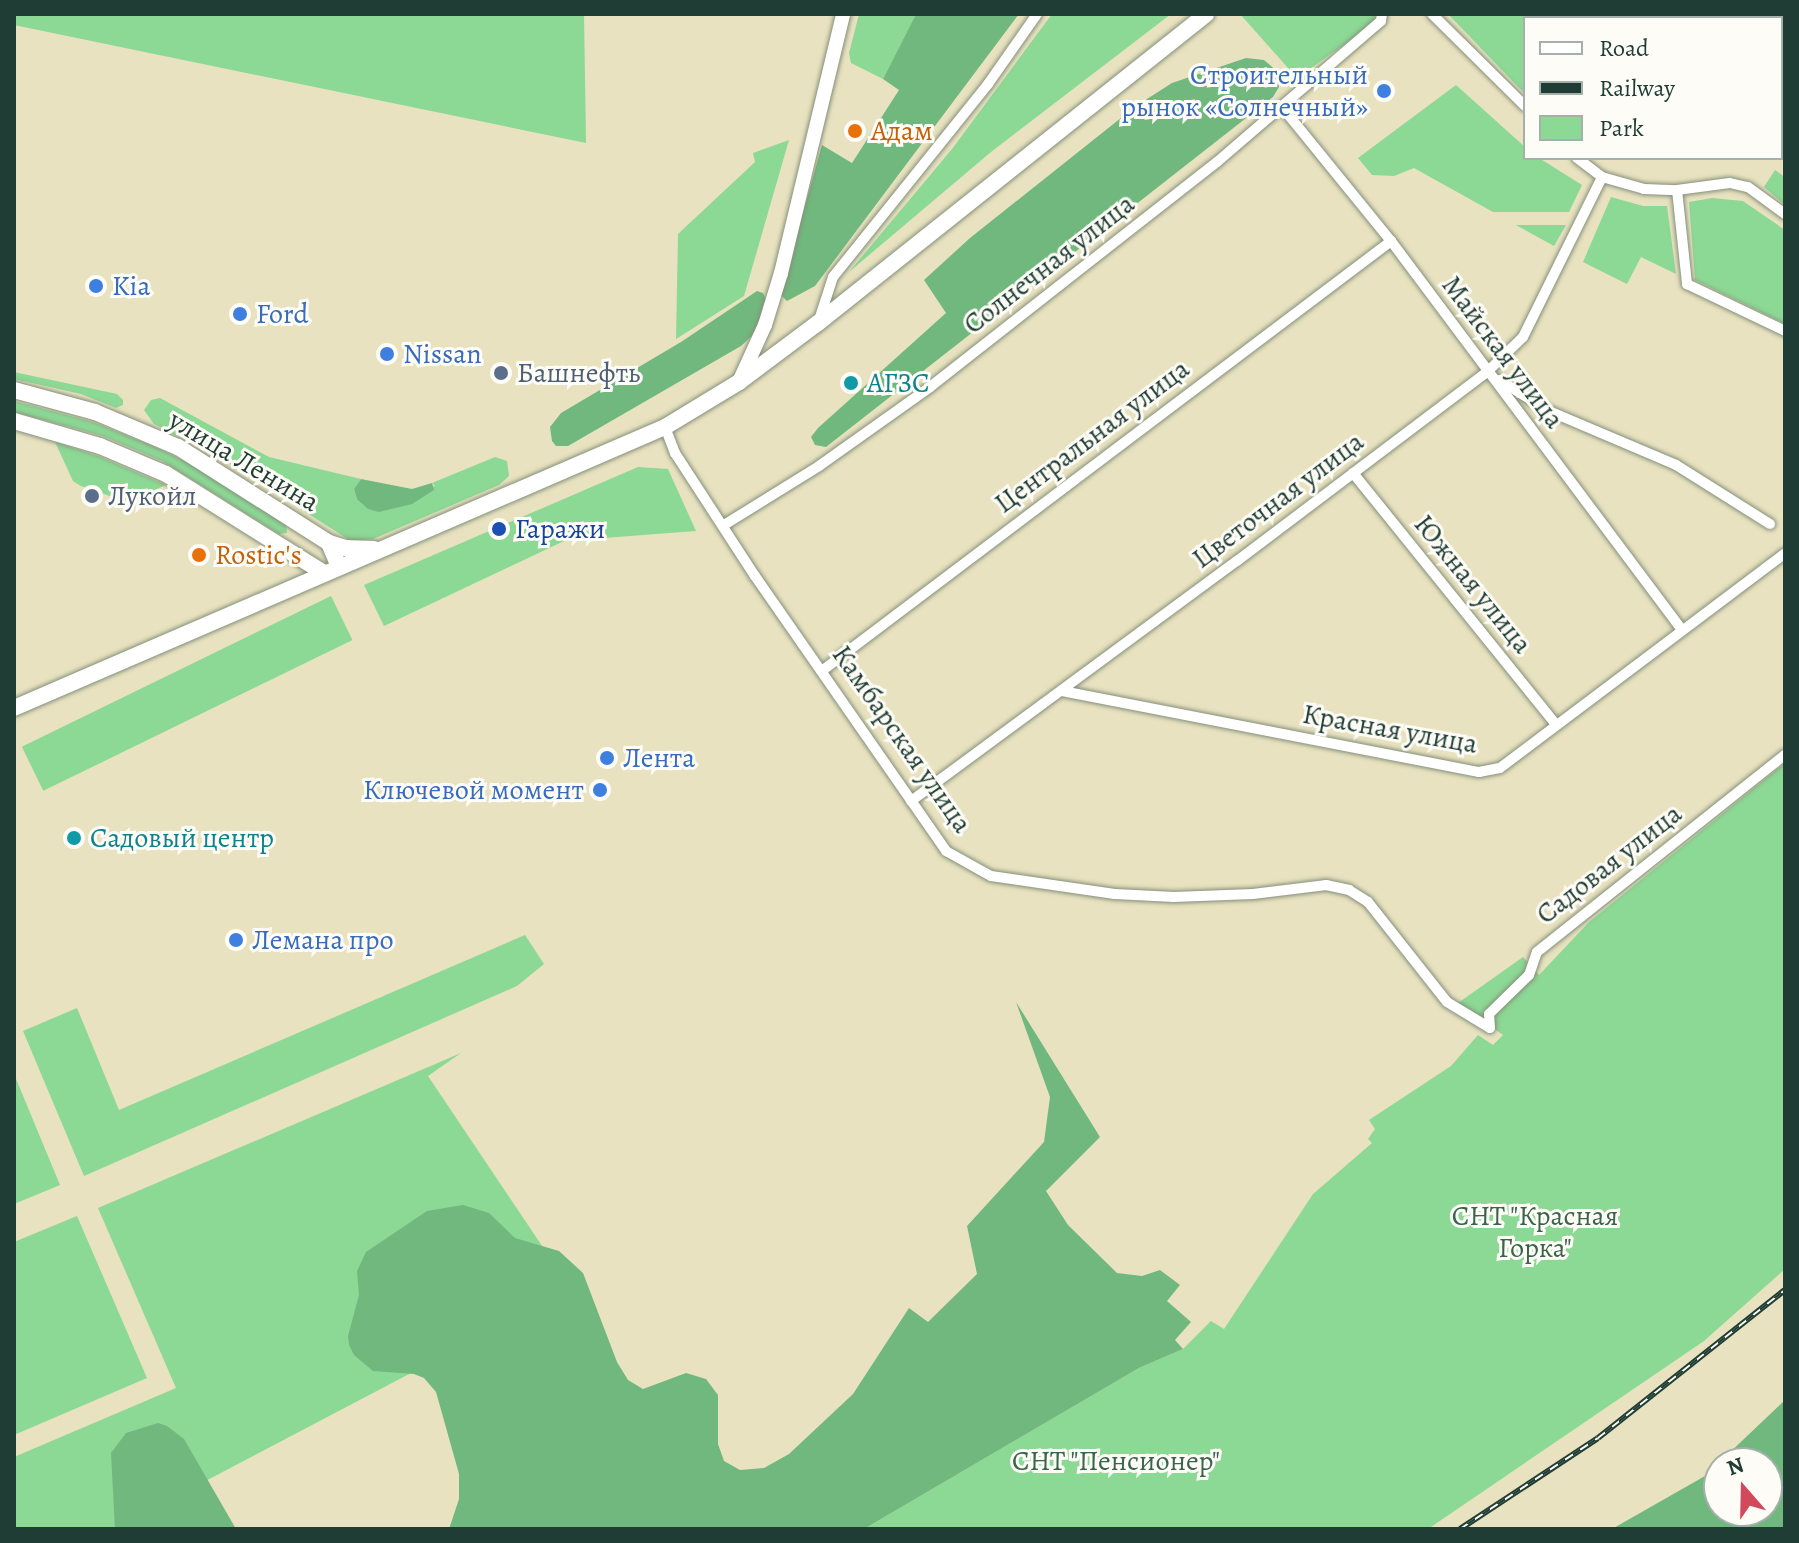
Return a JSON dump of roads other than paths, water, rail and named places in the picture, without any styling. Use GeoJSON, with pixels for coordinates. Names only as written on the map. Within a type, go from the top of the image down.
{"type":"FeatureCollection","features":[{"type":"Feature","properties":{"kind":"main road"},"geometry":{"type":"LineString","coordinates":[[14,708],[665,427],[739,382],[818,323],[1206,14]]}},
{"type":"Feature","properties":{"kind":"main road","name":"улица Ленина"},"geometry":{"type":"LineString","coordinates":[[14,390],[95,412],[178,447],[329,543],[332,570]]}},
{"type":"Feature","properties":{"kind":"main road","name":"улица Ленина"},"geometry":{"type":"LineString","coordinates":[[14,421],[100,446],[166,474],[332,570]]}},
{"type":"Feature","properties":{"kind":"main road"},"geometry":{"type":"LineString","coordinates":[[329,543],[359,550],[382,548]]}},
{"type":"Feature","properties":{"kind":"street"},"geometry":{"type":"LineString","coordinates":[[739,382],[765,325],[781,273],[843,14]]}},
{"type":"Feature","properties":{"kind":"street"},"geometry":{"type":"LineString","coordinates":[[818,323],[833,277],[988,84],[1037,14]]}},
{"type":"Feature","properties":{"kind":"street","name":"Солнечная улица"},"geometry":{"type":"LineString","coordinates":[[724,525],[819,466],[930,387],[1282,107],[1381,21],[1382,14]]}},
{"type":"Feature","properties":{"kind":"street"},"geometry":{"type":"LineString","coordinates":[[1432,14],[1523,104]]}},
{"type":"Feature","properties":{"kind":"street","name":"Майская улица"},"geometry":{"type":"LineString","coordinates":[[1282,107],[1391,241],[1681,629]]}},
{"type":"Feature","properties":{"kind":"street"},"geometry":{"type":"LineString","coordinates":[[1580,160],[1602,177],[1627,186],[1677,190],[1706,183],[1748,187],[1785,214]]}},
{"type":"Feature","properties":{"kind":"street","name":"Цветочная улица"},"geometry":{"type":"LineString","coordinates":[[911,801],[1487,372],[1523,337],[1602,177]]}},
{"type":"Feature","properties":{"kind":"street"},"geometry":{"type":"LineString","coordinates":[[1677,190],[1687,284],[1785,331]]}},
{"type":"Feature","properties":{"kind":"street","name":"Центральная улица"},"geometry":{"type":"LineString","coordinates":[[823,670],[1391,241]]}},
{"type":"Feature","properties":{"kind":"street"},"geometry":{"type":"LineString","coordinates":[[1487,372],[1520,396],[1549,411],[1676,465],[1770,524]]}},
{"type":"Feature","properties":{"kind":"street","name":"Камбарская улица"},"geometry":{"type":"LineString","coordinates":[[665,427],[675,453],[946,851],[991,876],[1115,894],[1174,897],[1253,894],[1326,885],[1349,890],[1368,902],[1447,1002],[1490,1028]]}},
{"type":"Feature","properties":{"kind":"street","name":"Южная улица"},"geometry":{"type":"LineString","coordinates":[[1353,473],[1556,725]]}},
{"type":"Feature","properties":{"kind":"street","name":"Красная улица"},"geometry":{"type":"LineString","coordinates":[[1062,691],[1479,772],[1500,768],[1785,553]]}},
{"type":"Feature","properties":{"kind":"street","name":"Садовая улица"},"geometry":{"type":"LineString","coordinates":[[1490,1028],[1489,1014],[1529,975],[1537,952],[1785,755]]}},
{"type":"Feature","properties":{"kind":"railway"},"geometry":{"type":"LineString","coordinates":[[1460,1529],[1598,1438],[1785,1290]]}},
{"type":"Feature","properties":{"kind":"place","name":"Строительный рынок «Солнечный»"},"geometry":{"type":"Point","coordinates":[1384,91]}},
{"type":"Feature","properties":{"kind":"place","name":"Адам"},"geometry":{"type":"Point","coordinates":[855,131]}},
{"type":"Feature","properties":{"kind":"place","name":"Kia"},"geometry":{"type":"Point","coordinates":[96,286]}},
{"type":"Feature","properties":{"kind":"place","name":"Ford"},"geometry":{"type":"Point","coordinates":[240,314]}},
{"type":"Feature","properties":{"kind":"place","name":"Nissan"},"geometry":{"type":"Point","coordinates":[387,354]}},
{"type":"Feature","properties":{"kind":"place","name":"Башнефть"},"geometry":{"type":"Point","coordinates":[501,373]}},
{"type":"Feature","properties":{"kind":"place","name":"АГЗС"},"geometry":{"type":"Point","coordinates":[851,383]}},
{"type":"Feature","properties":{"kind":"place","name":"Лукойл"},"geometry":{"type":"Point","coordinates":[92,496]}},
{"type":"Feature","properties":{"kind":"place","name":"Гаражи"},"geometry":{"type":"Point","coordinates":[499,529]}},
{"type":"Feature","properties":{"kind":"place","name":"Rostic's"},"geometry":{"type":"Point","coordinates":[199,555]}},
{"type":"Feature","properties":{"kind":"place","name":"Лента"},"geometry":{"type":"Point","coordinates":[607,758]}},
{"type":"Feature","properties":{"kind":"place","name":"Ключевой момент"},"geometry":{"type":"Point","coordinates":[600,790]}},
{"type":"Feature","properties":{"kind":"place","name":"Садовый центр"},"geometry":{"type":"Point","coordinates":[74,838]}},
{"type":"Feature","properties":{"kind":"place","name":"Лемана про"},"geometry":{"type":"Point","coordinates":[236,940]}},
{"type":"Feature","properties":{"kind":"park label","name":"СНТ \"Красная Горка\""},"geometry":{"type":"Point","coordinates":[1535,1232]}},
{"type":"Feature","properties":{"kind":"park label","name":"СНТ \"Пенсионер\""},"geometry":{"type":"Point","coordinates":[1116,1461]}}]}
